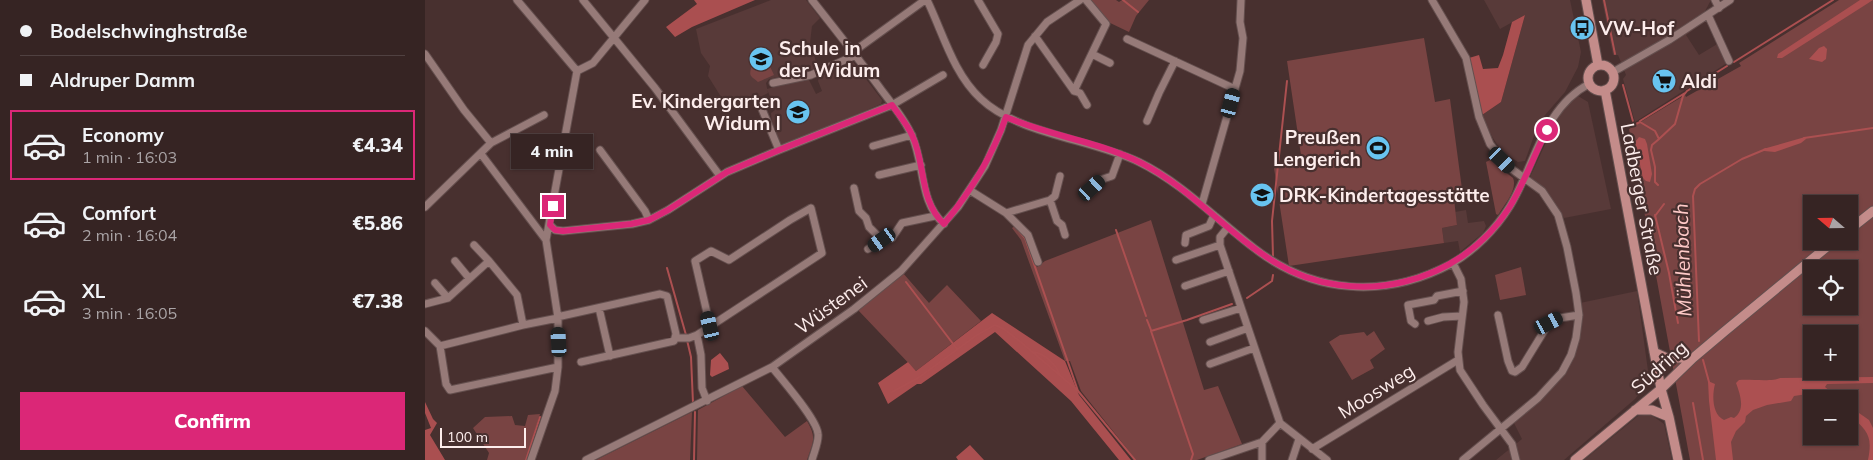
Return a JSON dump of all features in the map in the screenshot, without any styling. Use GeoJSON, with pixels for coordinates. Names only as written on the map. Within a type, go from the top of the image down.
{"type":"FeatureCollection","features":[{"type":"Feature","properties":{"kind":"main road"},"geometry":{"type":"LineString","coordinates":[[1586,0],[1598,65]]}},
{"type":"Feature","properties":{"kind":"main road"},"geometry":{"type":"LineString","coordinates":[[1594,66],[1607,66],[1613,72],[1613,83],[1605,90],[1598,90],[1589,84],[1589,72],[1594,66]]}},
{"type":"Feature","properties":{"kind":"main road","name":"Ladberger Straße"},"geometry":{"type":"LineString","coordinates":[[1605,90],[1661,389],[1678,460]]}},
{"type":"Feature","properties":{"kind":"main road"},"geometry":{"type":"LineString","coordinates":[[1858,222],[1873,210]]}},
{"type":"Feature","properties":{"kind":"main road","name":"Südring"},"geometry":{"type":"LineString","coordinates":[[1575,460],[1661,389],[1693,358],[1823,250]]}},
{"type":"Feature","properties":{"kind":"main road"},"geometry":{"type":"LineString","coordinates":[[1654,352],[1667,358],[1693,358]]}},
{"type":"Feature","properties":{"kind":"main road"},"geometry":{"type":"LineString","coordinates":[[1635,410],[1652,410],[1669,417]]}},
{"type":"Feature","properties":{"kind":"street"},"geometry":{"type":"LineString","coordinates":[[517,0],[577,71]]}},
{"type":"Feature","properties":{"kind":"street"},"geometry":{"type":"LineString","coordinates":[[583,0],[655,88],[720,176]]}},
{"type":"Feature","properties":{"kind":"street"},"geometry":{"type":"LineString","coordinates":[[577,71],[593,63],[645,0]]}},
{"type":"Feature","properties":{"kind":"street"},"geometry":{"type":"LineString","coordinates":[[812,0],[892,105],[911,134],[921,165],[929,203],[935,216],[944,224]]}},
{"type":"Feature","properties":{"kind":"street"},"geometry":{"type":"LineString","coordinates":[[773,83],[811,75],[854,54],[926,0],[956,66],[964,79],[979,98],[1006,117],[1120,154],[1157,172],[1202,204],[1265,256],[1287,269],[1317,281],[1341,286],[1367,288],[1391,286],[1423,277],[1453,263],[1481,241],[1509,208],[1558,110],[1573,94],[1589,84]]}},
{"type":"Feature","properties":{"kind":"street"},"geometry":{"type":"LineString","coordinates":[[978,0],[998,34],[996,42],[983,65]]}},
{"type":"Feature","properties":{"kind":"street","name":"Wüstenei"},"geometry":{"type":"LineString","coordinates":[[586,460],[772,367],[881,288],[901,271],[971,191],[994,148],[1006,117],[1028,45],[1047,22],[1079,0]]}},
{"type":"Feature","properties":{"kind":"street"},"geometry":{"type":"LineString","coordinates":[[1074,91],[1106,24],[1087,0]]}},
{"type":"Feature","properties":{"kind":"street"},"geometry":{"type":"LineString","coordinates":[[1202,204],[1235,89],[1242,54],[1241,0]]}},
{"type":"Feature","properties":{"kind":"street"},"geometry":{"type":"LineString","coordinates":[[1432,0],[1466,58],[1479,117],[1490,144],[1509,167],[1542,191],[1558,215],[1567,247],[1579,315],[1574,347],[1562,372],[1538,398],[1463,460]]}},
{"type":"Feature","properties":{"kind":"street"},"geometry":{"type":"LineString","coordinates":[[1715,0],[1719,8]]}},
{"type":"Feature","properties":{"kind":"street"},"geometry":{"type":"LineString","coordinates":[[1613,72],[1669,40],[1730,0]]}},
{"type":"Feature","properties":{"kind":"street"},"geometry":{"type":"LineString","coordinates":[[1708,15],[1729,61]]}},
{"type":"Feature","properties":{"kind":"street"},"geometry":{"type":"LineString","coordinates":[[1035,36],[1074,91],[1080,93],[1087,104]]}},
{"type":"Feature","properties":{"kind":"street"},"geometry":{"type":"LineString","coordinates":[[1127,39],[1235,89]]}},
{"type":"Feature","properties":{"kind":"street"},"geometry":{"type":"LineString","coordinates":[[425,54],[465,110],[491,142]]}},
{"type":"Feature","properties":{"kind":"street"},"geometry":{"type":"LineString","coordinates":[[1093,54],[1110,63]]}},
{"type":"Feature","properties":{"kind":"street"},"geometry":{"type":"LineString","coordinates":[[1147,121],[1175,61]]}},
{"type":"Feature","properties":{"kind":"street"},"geometry":{"type":"LineString","coordinates":[[531,460],[555,390],[558,367],[558,318],[546,240],[577,71]]}},
{"type":"Feature","properties":{"kind":"street"},"geometry":{"type":"LineString","coordinates":[[550,225],[555,230],[563,231],[631,224],[649,220],[668,210],[720,176],[779,150],[892,105],[943,75]]}},
{"type":"Feature","properties":{"kind":"street"},"geometry":{"type":"LineString","coordinates":[[759,102],[779,150]]}},
{"type":"Feature","properties":{"kind":"street"},"geometry":{"type":"LineString","coordinates":[[426,205],[481,154],[491,142],[544,115]]}},
{"type":"Feature","properties":{"kind":"street"},"geometry":{"type":"LineString","coordinates":[[873,146],[911,134]]}},
{"type":"Feature","properties":{"kind":"street"},"geometry":{"type":"LineString","coordinates":[[600,150],[645,211],[649,220]]}},
{"type":"Feature","properties":{"kind":"street"},"geometry":{"type":"LineString","coordinates":[[481,154],[546,240]]}},
{"type":"Feature","properties":{"kind":"street"},"geometry":{"type":"LineString","coordinates":[[1092,188],[1100,180],[1112,176],[1120,154]]}},
{"type":"Feature","properties":{"kind":"street"},"geometry":{"type":"LineString","coordinates":[[879,174],[921,165]]}},
{"type":"Feature","properties":{"kind":"street"},"geometry":{"type":"LineString","coordinates":[[1006,213],[1050,200],[1055,196],[1060,176]]}},
{"type":"Feature","properties":{"kind":"street"},"geometry":{"type":"LineString","coordinates":[[854,188],[859,211],[866,218],[869,227],[882,240]]}},
{"type":"Feature","properties":{"kind":"street"},"geometry":{"type":"LineString","coordinates":[[971,191],[1006,213],[1028,235],[1038,262]]}},
{"type":"Feature","properties":{"kind":"street"},"geometry":{"type":"LineString","coordinates":[[1050,200],[1057,221],[1062,225],[1065,235]]}},
{"type":"Feature","properties":{"kind":"street"},"geometry":{"type":"LineString","coordinates":[[581,362],[697,335],[822,253],[811,208],[729,260],[711,251],[695,261],[710,326]]}},
{"type":"Feature","properties":{"kind":"street"},"geometry":{"type":"LineString","coordinates":[[868,249],[882,240],[892,238],[902,223],[935,216]]}},
{"type":"Feature","properties":{"kind":"street"},"geometry":{"type":"LineString","coordinates":[[1185,243],[1186,235],[1209,226],[1215,216]]}},
{"type":"Feature","properties":{"kind":"street"},"geometry":{"type":"LineString","coordinates":[[1228,227],[1220,237],[1220,245],[1280,423],[1327,460]]}},
{"type":"Feature","properties":{"kind":"street"},"geometry":{"type":"LineString","coordinates":[[474,245],[517,295],[523,325]]}},
{"type":"Feature","properties":{"kind":"street"},"geometry":{"type":"LineString","coordinates":[[1175,260],[1220,245]]}},
{"type":"Feature","properties":{"kind":"street"},"geometry":{"type":"LineString","coordinates":[[455,261],[469,278]]}},
{"type":"Feature","properties":{"kind":"street"},"geometry":{"type":"LineString","coordinates":[[425,304],[449,298],[489,261]]}},
{"type":"Feature","properties":{"kind":"street"},"geometry":{"type":"LineString","coordinates":[[1453,263],[1461,279],[1464,302],[1458,360],[1463,377],[1512,444],[1516,460]]}},
{"type":"Feature","properties":{"kind":"street"},"geometry":{"type":"LineString","coordinates":[[1185,286],[1229,271]]}},
{"type":"Feature","properties":{"kind":"street"},"geometry":{"type":"LineString","coordinates":[[435,283],[449,298]]}},
{"type":"Feature","properties":{"kind":"street"},"geometry":{"type":"LineString","coordinates":[[1415,324],[1411,321],[1408,305],[1434,300],[1437,296],[1463,291]]}},
{"type":"Feature","properties":{"kind":"street"},"geometry":{"type":"LineString","coordinates":[[441,346],[660,294],[665,295],[683,338]]}},
{"type":"Feature","properties":{"kind":"street"},"geometry":{"type":"LineString","coordinates":[[599,308],[611,356]]}},
{"type":"Feature","properties":{"kind":"street"},"geometry":{"type":"LineString","coordinates":[[1203,320],[1241,308]]}},
{"type":"Feature","properties":{"kind":"street"},"geometry":{"type":"LineString","coordinates":[[1498,315],[1508,361],[1512,371],[1515,372],[1521,367],[1549,323],[1559,318],[1579,315]]}},
{"type":"Feature","properties":{"kind":"street"},"geometry":{"type":"LineString","coordinates":[[1428,321],[1443,317],[1462,316]]}},
{"type":"Feature","properties":{"kind":"street"},"geometry":{"type":"LineString","coordinates":[[1210,342],[1248,328]]}},
{"type":"Feature","properties":{"kind":"street"},"geometry":{"type":"LineString","coordinates":[[425,331],[441,346],[446,384],[450,390],[558,367]]}},
{"type":"Feature","properties":{"kind":"street"},"geometry":{"type":"LineString","coordinates":[[697,335],[701,355],[702,388],[707,401]]}},
{"type":"Feature","properties":{"kind":"street"},"geometry":{"type":"LineString","coordinates":[[1210,364],[1254,348]]}},
{"type":"Feature","properties":{"kind":"street","name":"Moosweg"},"geometry":{"type":"LineString","coordinates":[[1312,449],[1458,360]]}},
{"type":"Feature","properties":{"kind":"street"},"geometry":{"type":"LineString","coordinates":[[772,367],[807,411],[818,432],[817,445],[812,460]]}},
{"type":"Feature","properties":{"kind":"street"},"geometry":{"type":"LineString","coordinates":[[1209,460],[1262,442],[1280,423]]}},
{"type":"Feature","properties":{"kind":"street"},"geometry":{"type":"LineString","coordinates":[[1292,460],[1299,439]]}},
{"type":"Feature","properties":{"kind":"street"},"geometry":{"type":"LineString","coordinates":[[1262,442],[1262,460]]}},
{"type":"Feature","properties":{"kind":"shaded area"},"geometry":{"type":"Polygon","coordinates":[[[694,0],[755,0],[692,27],[675,37],[666,27],[697,4],[694,0]]]}},
{"type":"Feature","properties":{"kind":"shaded area","name":"Schule in der Widum"},"geometry":{"type":"Polygon","coordinates":[[[771,0],[806,0],[820,18],[812,26],[810,43],[818,68],[769,79],[766,83],[768,93],[735,110],[723,100],[708,76],[710,66],[701,53],[696,29],[771,0]]]}},
{"type":"Feature","properties":{"kind":"shaded area"},"geometry":{"type":"Polygon","coordinates":[[[1089,0],[1116,0],[1119,2],[1122,0],[1149,0],[1136,16],[1129,32],[1106,21],[1089,0]]]}},
{"type":"Feature","properties":{"kind":"shaded area"},"geometry":{"type":"Polygon","coordinates":[[[1484,0],[1570,0],[1581,52],[1578,67],[1565,92],[1539,122],[1525,161],[1518,162],[1501,151],[1482,115],[1501,102],[1525,15],[1500,29],[1484,0]]]}},
{"type":"Feature","properties":{"kind":"shaded area"},"geometry":{"type":"Polygon","coordinates":[[[1602,0],[1711,0],[1704,13],[1705,22],[1686,35],[1699,55],[1719,43],[1727,63],[1635,122],[1623,79],[1626,75],[1618,55],[1613,55],[1602,0]]]}},
{"type":"Feature","properties":{"kind":"shaded area"},"geometry":{"type":"Polygon","coordinates":[[[1839,0],[1873,0],[1873,460],[1690,460],[1629,129],[1685,95],[1686,97],[1741,66],[1739,63],[1839,0]]]}},
{"type":"Feature","properties":{"kind":"shaded area"},"geometry":{"type":"Polygon","coordinates":[[[1860,0],[1873,0],[1782,58],[1777,58],[1778,54],[1860,0]]]}},
{"type":"Feature","properties":{"kind":"shaded area"},"geometry":{"type":"Polygon","coordinates":[[[1525,15],[1501,102],[1482,115],[1469,58],[1479,55],[1483,69],[1498,68],[1512,22],[1525,15]]]}},
{"type":"Feature","properties":{"kind":"shaded area","name":"Preußen Lengerich"},"geometry":{"type":"Polygon","coordinates":[[[1424,38],[1435,102],[1450,99],[1462,189],[1447,191],[1448,200],[1454,199],[1457,225],[1442,228],[1444,243],[1289,266],[1274,168],[1302,162],[1287,61],[1424,38]]]}},
{"type":"Feature","properties":{"kind":"shaded area"},"geometry":{"type":"Polygon","coordinates":[[[1824,46],[1827,49],[1826,59],[1822,62],[1809,59],[1819,48],[1824,46]]]}},
{"type":"Feature","properties":{"kind":"shaded area"},"geometry":{"type":"Polygon","coordinates":[[[766,58],[774,75],[758,82],[751,75],[752,64],[759,63],[760,60],[766,58]]]}},
{"type":"Feature","properties":{"kind":"shaded area"},"geometry":{"type":"Polygon","coordinates":[[[853,62],[882,100],[881,104],[785,145],[781,144],[772,123],[771,113],[775,110],[767,89],[808,78],[816,94],[822,91],[818,81],[819,76],[853,62]]]}},
{"type":"Feature","properties":{"kind":"shaded area"},"geometry":{"type":"Polygon","coordinates":[[[1578,96],[1588,102],[1611,209],[1564,218],[1544,189],[1530,177],[1555,123],[1567,105],[1578,96]]]}},
{"type":"Feature","properties":{"kind":"shaded area"},"geometry":{"type":"Polygon","coordinates":[[[1639,137],[1645,139],[1647,144],[1652,174],[1650,182],[1643,178],[1635,142],[1639,137]]]}},
{"type":"Feature","properties":{"kind":"shaded area"},"geometry":{"type":"Polygon","coordinates":[[[1805,137],[1806,139],[1801,143],[1775,152],[1764,151],[1763,149],[1805,137]]]}},
{"type":"Feature","properties":{"kind":"shaded area"},"geometry":{"type":"Polygon","coordinates":[[[1490,160],[1513,178],[1514,182],[1510,197],[1498,215],[1496,214],[1486,162],[1490,160]]]}},
{"type":"Feature","properties":{"kind":"shaded area"},"geometry":{"type":"Polygon","coordinates":[[[1466,210],[1468,223],[1484,221],[1486,226],[1483,233],[1460,252],[1458,241],[1444,243],[1442,228],[1457,225],[1455,212],[1466,210]]]}},
{"type":"Feature","properties":{"kind":"shaded area"},"geometry":{"type":"Polygon","coordinates":[[[1151,220],[1204,390],[1218,386],[1242,444],[1197,460],[1136,460],[1081,391],[1070,361],[1065,361],[1021,240],[1012,228],[1015,226],[1026,236],[1037,267],[1045,261],[1151,220]]]}},
{"type":"Feature","properties":{"kind":"shaded area"},"geometry":{"type":"Polygon","coordinates":[[[1521,267],[1526,295],[1500,300],[1495,275],[1521,267]]]}},
{"type":"Feature","properties":{"kind":"shaded area"},"geometry":{"type":"Polygon","coordinates":[[[903,273],[929,303],[947,285],[981,321],[916,371],[858,310],[903,273]]]}},
{"type":"Feature","properties":{"kind":"shaded area"},"geometry":{"type":"Polygon","coordinates":[[[1637,291],[1649,378],[1645,387],[1635,399],[1564,460],[1496,460],[1522,439],[1513,421],[1540,398],[1576,349],[1580,303],[1637,291]]]}},
{"type":"Feature","properties":{"kind":"shaded area"},"geometry":{"type":"Polygon","coordinates":[[[992,313],[1065,361],[1079,395],[1131,460],[1119,460],[1071,401],[995,332],[921,384],[917,384],[888,404],[878,383],[908,362],[916,371],[992,313]]]}},
{"type":"Feature","properties":{"kind":"shaded area"},"geometry":{"type":"Polygon","coordinates":[[[1374,331],[1385,349],[1370,360],[1374,368],[1352,380],[1329,342],[1340,335],[1364,332],[1367,336],[1374,331]]]}},
{"type":"Feature","properties":{"kind":"shaded area"},"geometry":{"type":"Polygon","coordinates":[[[720,353],[728,363],[729,369],[712,377],[710,375],[711,360],[720,353]]]}},
{"type":"Feature","properties":{"kind":"shaded area"},"geometry":{"type":"Polygon","coordinates":[[[1858,377],[1873,377],[1873,383],[1827,384],[1825,387],[1829,390],[1803,390],[1803,395],[1794,396],[1791,401],[1767,405],[1753,410],[1746,416],[1745,422],[1736,431],[1731,442],[1733,460],[1716,460],[1708,381],[1715,384],[1713,399],[1715,409],[1717,414],[1724,420],[1731,417],[1734,418],[1740,411],[1741,402],[1736,383],[1739,380],[1803,378],[1803,380],[1858,380],[1858,377]]]}},
{"type":"Feature","properties":{"kind":"shaded area"},"geometry":{"type":"Polygon","coordinates":[[[742,386],[785,437],[807,421],[813,440],[807,460],[697,460],[698,410],[742,386]]]}},
{"type":"Feature","properties":{"kind":"shaded area"},"geometry":{"type":"Polygon","coordinates":[[[425,402],[437,423],[430,435],[445,460],[425,460],[425,430],[431,428],[425,413],[425,402]]]}},
{"type":"Feature","properties":{"kind":"shaded area"},"geometry":{"type":"Polygon","coordinates":[[[692,412],[690,460],[596,460],[692,412]]]}},
{"type":"Feature","properties":{"kind":"shaded area"},"geometry":{"type":"Polygon","coordinates":[[[1858,412],[1869,420],[1873,428],[1873,460],[1868,460],[1869,439],[1858,423],[1858,412]]]}},
{"type":"Feature","properties":{"kind":"shaded area"},"geometry":{"type":"Polygon","coordinates":[[[540,414],[526,460],[487,460],[489,453],[473,428],[485,417],[512,416],[515,425],[525,426],[528,415],[540,414]]]}},
{"type":"Feature","properties":{"kind":"shaded area"},"geometry":{"type":"Polygon","coordinates":[[[1650,414],[1664,424],[1672,460],[1584,460],[1638,416],[1650,414]]]}},
{"type":"Feature","properties":{"kind":"shaded area"},"geometry":{"type":"Polygon","coordinates":[[[970,445],[984,460],[958,460],[956,457],[970,445]]]}},
{"type":"Feature","properties":{"kind":"waterway"},"geometry":{"type":"LineString","coordinates":[[1123,0],[1138,12]]}},
{"type":"Feature","properties":{"kind":"waterway"},"geometry":{"type":"LineString","coordinates":[[1604,0],[1615,54]]}},
{"type":"Feature","properties":{"kind":"waterway"},"geometry":{"type":"LineString","coordinates":[[1734,62],[1833,0]]}},
{"type":"Feature","properties":{"kind":"waterway"},"geometry":{"type":"LineString","coordinates":[[1659,139],[1675,124],[1683,96],[1687,91],[1727,66]]}},
{"type":"Feature","properties":{"kind":"waterway"},"geometry":{"type":"LineString","coordinates":[[1273,256],[1272,221],[1287,81]]}},
{"type":"Feature","properties":{"kind":"waterway"},"geometry":{"type":"LineString","coordinates":[[1623,85],[1634,125]]}},
{"type":"Feature","properties":{"kind":"waterway"},"geometry":{"type":"LineString","coordinates":[[1640,121],[1685,93]]}},
{"type":"Feature","properties":{"kind":"waterway"},"geometry":{"type":"LineString","coordinates":[[1634,125],[1640,122],[1655,131],[1659,139],[1652,145],[1651,150],[1655,167],[1655,182],[1658,185]]}},
{"type":"Feature","properties":{"kind":"waterway","name":"Mühlenbach"},"geometry":{"type":"LineString","coordinates":[[1804,138],[1873,128]]}},
{"type":"Feature","properties":{"kind":"waterway","name":"Mühlenbach"},"geometry":{"type":"LineString","coordinates":[[1699,341],[1693,196],[1695,189],[1700,184],[1742,159],[1766,149]]}},
{"type":"Feature","properties":{"kind":"waterway"},"geometry":{"type":"LineString","coordinates":[[1655,216],[1664,204]]}},
{"type":"Feature","properties":{"kind":"waterway"},"geometry":{"type":"LineString","coordinates":[[1655,215],[1669,273],[1678,323]]}},
{"type":"Feature","properties":{"kind":"waterway"},"geometry":{"type":"LineString","coordinates":[[1116,230],[1146,316]]}},
{"type":"Feature","properties":{"kind":"waterway"},"geometry":{"type":"LineString","coordinates":[[1019,231],[1025,238],[1078,391],[1135,460]]}},
{"type":"Feature","properties":{"kind":"waterway"},"geometry":{"type":"LineString","coordinates":[[667,268],[686,335]]}},
{"type":"Feature","properties":{"kind":"waterway"},"geometry":{"type":"LineString","coordinates":[[1247,298],[1272,281],[1273,275]]}},
{"type":"Feature","properties":{"kind":"waterway"},"geometry":{"type":"LineString","coordinates":[[906,282],[957,349]]}},
{"type":"Feature","properties":{"kind":"waterway"},"geometry":{"type":"LineString","coordinates":[[1191,460],[1193,454],[1151,331],[1232,304]]}},
{"type":"Feature","properties":{"kind":"waterway"},"geometry":{"type":"LineString","coordinates":[[1147,320],[1151,330]]}},
{"type":"Feature","properties":{"kind":"waterway"},"geometry":{"type":"LineString","coordinates":[[892,392],[918,378],[977,335],[995,325],[1004,329],[1023,344],[1077,390]]}},
{"type":"Feature","properties":{"kind":"waterway"},"geometry":{"type":"LineString","coordinates":[[687,340],[691,357],[693,403]]}},
{"type":"Feature","properties":{"kind":"waterway"},"geometry":{"type":"LineString","coordinates":[[1033,352],[1049,360],[1056,367],[1060,375]]}},
{"type":"Feature","properties":{"kind":"waterway","name":"Mühlenbach"},"geometry":{"type":"LineString","coordinates":[[1703,360],[1709,382]]}},
{"type":"Feature","properties":{"kind":"waterway"},"geometry":{"type":"LineString","coordinates":[[1693,403],[1703,460]]}},
{"type":"Feature","properties":{"kind":"waterway"},"geometry":{"type":"LineString","coordinates":[[694,460],[695,412]]}},
{"type":"Feature","properties":{"kind":"waterway"},"geometry":{"type":"LineString","coordinates":[[526,460],[540,417]]}},
{"type":"Feature","properties":{"kind":"place","name":"VW-Hof"},"geometry":{"type":"Point","coordinates":[1582,28]}},
{"type":"Feature","properties":{"kind":"place","name":"Schule in der Widum"},"geometry":{"type":"Point","coordinates":[761,59]}},
{"type":"Feature","properties":{"kind":"place","name":"Aldi"},"geometry":{"type":"Point","coordinates":[1664,81]}},
{"type":"Feature","properties":{"kind":"place","name":"Ev. Kindergarten Widum I"},"geometry":{"type":"Point","coordinates":[798,112]}},
{"type":"Feature","properties":{"kind":"place","name":"Preußen Lengerich"},"geometry":{"type":"Point","coordinates":[1378,148]}},
{"type":"Feature","properties":{"kind":"place","name":"DRK-Kindertagesstätte"},"geometry":{"type":"Point","coordinates":[1262,195]}},
{"type":"Feature","properties":{"kind":"route"},"geometry":{"type":"LineString","coordinates":[[553,206],[550,225],[555,230],[563,231],[631,224],[649,220],[727,172],[892,105],[911,134],[921,165],[929,203],[935,216],[944,224],[971,191],[994,148],[1006,117],[1026,125],[1101,146],[1151,168],[1202,204],[1254,248],[1287,269],[1317,281],[1348,287],[1367,288],[1391,286],[1423,277],[1453,263],[1481,241],[1509,208],[1547,130]]}}]}
